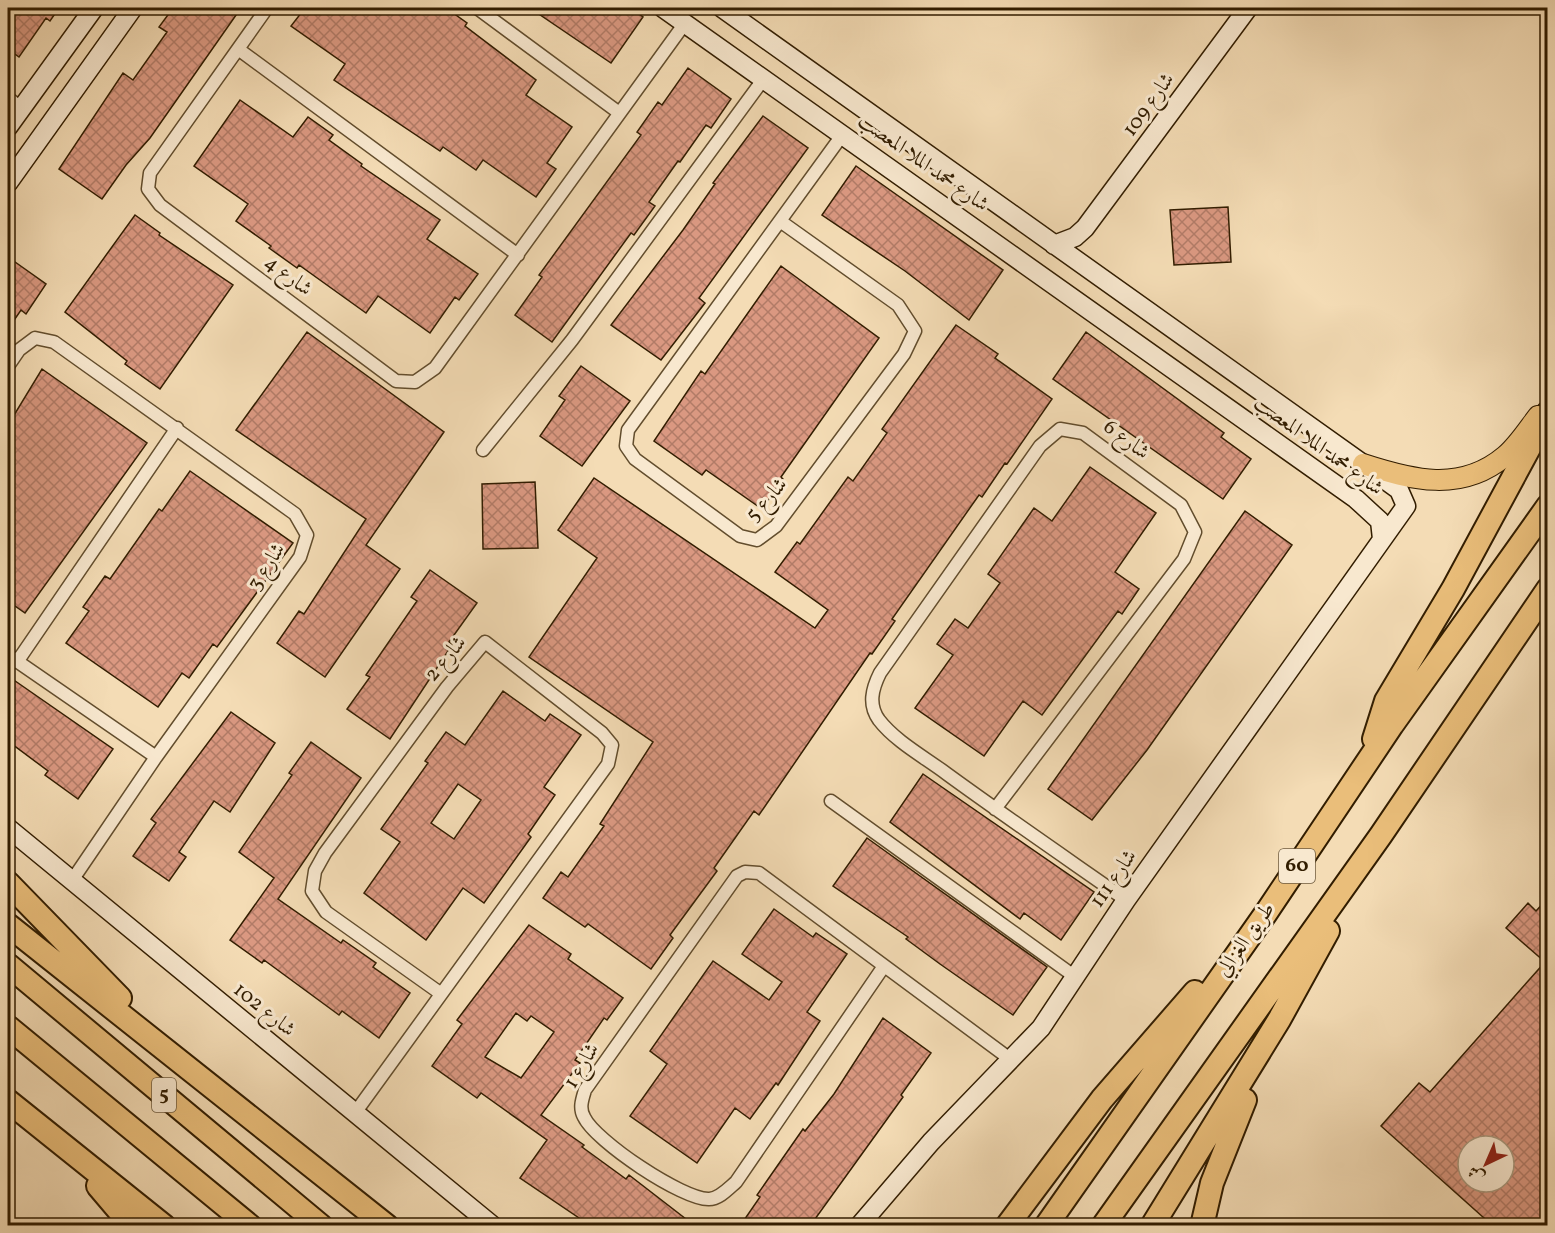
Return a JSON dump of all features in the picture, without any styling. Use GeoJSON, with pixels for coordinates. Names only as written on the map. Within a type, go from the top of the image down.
{"type":"FeatureCollection","features":[{"type":"Feature","properties":{"kind":"highway"},"geometry":{"type":"LineString","coordinates":[[1367,762],[1386,701],[1452,589],[1548,413]]}},
{"type":"Feature","properties":{"kind":"highway","name":"طريق الغزالي"},"geometry":{"type":"LineString","coordinates":[[1046,1226],[1266,913],[1367,762],[1548,506]]}},
{"type":"Feature","properties":{"kind":"highway","name":"60"},"geometry":{"type":"LineString","coordinates":[[1103,1226],[1381,835],[1548,589]]}},
{"type":"Feature","properties":{"kind":"highway"},"geometry":{"type":"LineString","coordinates":[[1152,1226],[1280,1020],[1381,835]]}},
{"type":"Feature","properties":{"kind":"highway"},"geometry":{"type":"LineString","coordinates":[[8,883],[94,973],[235,1105]]}},
{"type":"Feature","properties":{"kind":"highway"},"geometry":{"type":"LineString","coordinates":[[1007,1226],[1134,1060],[1266,913]]}},
{"type":"Feature","properties":{"kind":"highway"},"geometry":{"type":"LineString","coordinates":[[8,925],[387,1226]]}},
{"type":"Feature","properties":{"kind":"highway","name":"5"},"geometry":{"type":"LineString","coordinates":[[8,965],[321,1226]]}},
{"type":"Feature","properties":{"kind":"highway"},"geometry":{"type":"LineString","coordinates":[[1202,1226],[1212,1183],[1226,1143],[1280,1020]]}},
{"type":"Feature","properties":{"kind":"highway","name":"5"},"geometry":{"type":"LineString","coordinates":[[8,1027],[250,1226]]}},
{"type":"Feature","properties":{"kind":"highway"},"geometry":{"type":"LineString","coordinates":[[8,1101],[164,1226]]}},
{"type":"Feature","properties":{"kind":"highway"},"geometry":{"type":"LineString","coordinates":[[64,1147],[132,1226]]}},
{"type":"Feature","properties":{"kind":"main road"},"geometry":{"type":"LineString","coordinates":[[1363,464],[1414,479],[1440,480],[1472,475],[1506,455],[1548,405]]}},
{"type":"Feature","properties":{"kind":"street"},"geometry":{"type":"LineString","coordinates":[[8,127],[14,103],[96,8],[107,18],[129,14]]}},
{"type":"Feature","properties":{"kind":"street","name":"شارع 4"},"geometry":{"type":"LineString","coordinates":[[267,8],[150,172],[148,189],[160,205],[396,381],[415,382],[435,368],[518,255],[618,112],[685,23]]}},
{"type":"Feature","properties":{"kind":"street"},"geometry":{"type":"LineString","coordinates":[[477,8],[618,112]]}},
{"type":"Feature","properties":{"kind":"street","name":"شارع محمد الملا المعصب"},"geometry":{"type":"LineString","coordinates":[[663,8],[765,77],[1287,450],[1373,514],[1380,521],[1382,539]]}},
{"type":"Feature","properties":{"kind":"street","name":"شارع محمد الملا المعصب"},"geometry":{"type":"LineString","coordinates":[[722,8],[1399,490],[1405,499],[1406,506],[1382,539]]}},
{"type":"Feature","properties":{"kind":"street","name":"شارع 109"},"geometry":{"type":"LineString","coordinates":[[1054,244],[1075,237],[1086,228],[1248,8]]}},
{"type":"Feature","properties":{"kind":"street"},"geometry":{"type":"LineString","coordinates":[[8,183],[129,14]]}},
{"type":"Feature","properties":{"kind":"street"},"geometry":{"type":"LineString","coordinates":[[82,24],[98,29],[108,43]]}},
{"type":"Feature","properties":{"kind":"street"},"geometry":{"type":"LineString","coordinates":[[238,49],[518,255]]}},
{"type":"Feature","properties":{"kind":"street"},"geometry":{"type":"LineString","coordinates":[[483,450],[572,340],[765,77]]}},
{"type":"Feature","properties":{"kind":"street","name":"شارع 5"},"geometry":{"type":"LineString","coordinates":[[780,221],[898,305],[915,331],[904,354],[776,526],[757,540],[740,536],[635,459],[626,446],[628,430],[843,134]]}},
{"type":"Feature","properties":{"kind":"street"},"geometry":{"type":"LineString","coordinates":[[1084,266],[1082,242],[1086,228]]}},
{"type":"Feature","properties":{"kind":"street","name":"شارع 3"},"geometry":{"type":"LineString","coordinates":[[8,366],[19,350],[35,338],[54,342],[295,513],[307,535],[300,557],[156,757],[71,882]]}},
{"type":"Feature","properties":{"kind":"street"},"geometry":{"type":"LineString","coordinates":[[1287,450],[1307,423]]}},
{"type":"Feature","properties":{"kind":"street"},"geometry":{"type":"LineString","coordinates":[[156,757],[12,658],[177,428]]}},
{"type":"Feature","properties":{"kind":"street","name":"شارع 6"},"geometry":{"type":"LineString","coordinates":[[995,809],[1184,559],[1195,532],[1181,505],[1083,433],[1060,429],[1040,446],[880,673],[873,686],[872,702],[879,720],[904,742],[995,809],[1126,900]]}},
{"type":"Feature","properties":{"kind":"street","name":"شارع 111"},"geometry":{"type":"LineString","coordinates":[[859,1226],[931,1142],[1041,1029],[1126,900],[1382,539]]}},
{"type":"Feature","properties":{"kind":"street","name":"شارع 2"},"geometry":{"type":"LineString","coordinates":[[355,1113],[608,764],[612,745],[602,733],[486,642],[447,687],[324,853],[315,871],[312,891],[326,912],[440,993]]}},
{"type":"Feature","properties":{"kind":"street"},"geometry":{"type":"LineString","coordinates":[[831,801],[1074,976]]}},
{"type":"Feature","properties":{"kind":"street","name":"شارع 102"},"geometry":{"type":"LineString","coordinates":[[8,828],[493,1226]]}},
{"type":"Feature","properties":{"kind":"street","name":"شارع 1"},"geometry":{"type":"LineString","coordinates":[[884,966],[736,1182],[711,1199],[695,1198],[677,1191],[597,1136],[583,1117],[581,1105],[585,1090],[737,876],[745,872],[759,873],[1010,1059]]}},
{"type":"Feature","properties":{"kind":"building"},"geometry":{"type":"Polygon","coordinates":[[[8,8],[59,8],[50,21],[46,18],[19,57],[8,49],[8,8]]]}},
{"type":"Feature","properties":{"kind":"building"},"geometry":{"type":"Polygon","coordinates":[[[173,8],[241,8],[150,138],[126,165],[102,199],[59,169],[123,73],[133,80],[167,32],[159,27],[173,8]]]}},
{"type":"Feature","properties":{"kind":"building"},"geometry":{"type":"Polygon","coordinates":[[[305,8],[446,8],[467,23],[465,26],[536,80],[526,95],[572,127],[547,163],[556,169],[536,197],[483,160],[476,170],[443,147],[440,151],[334,80],[345,64],[291,26],[305,8]]]}},
{"type":"Feature","properties":{"kind":"building"},"geometry":{"type":"Polygon","coordinates":[[[530,8],[631,8],[643,17],[611,63],[530,8]]]}},
{"type":"Feature","properties":{"kind":"building"},"geometry":{"type":"Polygon","coordinates":[[[688,68],[731,99],[711,128],[706,125],[680,162],[678,161],[649,202],[655,206],[634,235],[631,233],[552,342],[515,315],[542,277],[539,275],[641,135],[637,132],[658,102],[662,105],[688,68]]]}},
{"type":"Feature","properties":{"kind":"building"},"geometry":{"type":"Polygon","coordinates":[[[240,100],[293,137],[308,117],[333,135],[329,140],[362,164],[361,166],[440,220],[427,239],[478,274],[459,300],[455,297],[430,333],[378,296],[366,313],[299,265],[297,268],[236,221],[248,204],[194,166],[240,100]]]}},
{"type":"Feature","properties":{"kind":"building"},"geometry":{"type":"Polygon","coordinates":[[[763,116],[808,148],[699,298],[705,303],[661,360],[611,325],[683,230],[715,184],[713,183],[763,116]]]}},
{"type":"Feature","properties":{"kind":"building"},"geometry":{"type":"Polygon","coordinates":[[[856,166],[1003,270],[969,320],[905,271],[822,215],[856,166]]]}},
{"type":"Feature","properties":{"kind":"building"},"geometry":{"type":"Polygon","coordinates":[[[1228,207],[1231,262],[1174,265],[1170,210],[1228,207]]]}},
{"type":"Feature","properties":{"kind":"building"},"geometry":{"type":"Polygon","coordinates":[[[135,215],[160,233],[159,235],[233,285],[160,389],[125,364],[127,361],[65,312],[135,215]]]}},
{"type":"Feature","properties":{"kind":"building"},"geometry":{"type":"Polygon","coordinates":[[[8,257],[46,284],[26,314],[21,310],[8,329],[8,257]]]}},
{"type":"Feature","properties":{"kind":"building"},"geometry":{"type":"Polygon","coordinates":[[[781,266],[879,338],[781,477],[783,479],[762,509],[706,470],[702,475],[654,441],[701,371],[705,374],[781,266]]]}},
{"type":"Feature","properties":{"kind":"building"},"geometry":{"type":"Polygon","coordinates":[[[956,325],[998,354],[995,358],[1052,399],[982,497],[979,495],[892,619],[895,621],[872,654],[870,653],[759,815],[754,811],[714,868],[717,871],[670,935],[673,938],[651,969],[588,924],[585,927],[543,898],[561,872],[568,877],[604,826],[600,824],[653,742],[529,657],[597,558],[558,530],[594,478],[815,628],[828,610],[775,572],[797,542],[800,544],[848,477],[853,481],[887,433],[882,429],[956,325]]]}},
{"type":"Feature","properties":{"kind":"building"},"geometry":{"type":"Polygon","coordinates":[[[307,332],[444,432],[366,545],[400,569],[325,677],[277,643],[299,611],[304,614],[366,519],[236,430],[307,332]]]}},
{"type":"Feature","properties":{"kind":"building"},"geometry":{"type":"Polygon","coordinates":[[[1086,332],[1224,433],[1221,437],[1251,459],[1223,499],[1053,379],[1086,332]]]}},
{"type":"Feature","properties":{"kind":"building"},"geometry":{"type":"Polygon","coordinates":[[[581,366],[630,401],[582,466],[540,436],[565,400],[559,396],[581,366]]]}},
{"type":"Feature","properties":{"kind":"building"},"geometry":{"type":"Polygon","coordinates":[[[42,369],[147,443],[25,613],[8,601],[8,425],[42,369]]]}},
{"type":"Feature","properties":{"kind":"building"},"geometry":{"type":"Polygon","coordinates":[[[1090,467],[1156,513],[1115,572],[1139,589],[1122,614],[1118,611],[1042,715],[1023,701],[984,756],[915,708],[953,655],[937,644],[955,619],[968,628],[1000,583],[988,574],[1034,508],[1052,521],[1090,467]]]}},
{"type":"Feature","properties":{"kind":"building"},"geometry":{"type":"Polygon","coordinates":[[[190,471],[293,543],[217,647],[213,644],[189,678],[182,673],[158,707],[66,643],[89,611],[83,607],[105,576],[110,579],[159,509],[162,511],[190,471]]]}},
{"type":"Feature","properties":{"kind":"building"},"geometry":{"type":"Polygon","coordinates":[[[535,482],[538,548],[483,549],[482,484],[535,482]]]}},
{"type":"Feature","properties":{"kind":"building"},"geometry":{"type":"Polygon","coordinates":[[[1245,511],[1292,545],[1147,750],[1092,820],[1048,789],[1245,511]]]}},
{"type":"Feature","properties":{"kind":"building"},"geometry":{"type":"Polygon","coordinates":[[[430,570],[477,603],[449,642],[452,645],[390,739],[347,709],[370,677],[366,675],[417,601],[411,597],[430,570]]]}},
{"type":"Feature","properties":{"kind":"building"},"geometry":{"type":"Polygon","coordinates":[[[8,676],[113,749],[78,799],[45,775],[48,771],[8,741],[8,676]]]}},
{"type":"Feature","properties":{"kind":"building"},"geometry":{"type":"Polygon","coordinates":[[[503,691],[545,721],[550,714],[581,735],[544,787],[555,795],[528,834],[531,837],[484,903],[463,888],[426,940],[364,893],[400,842],[381,829],[428,763],[425,761],[446,732],[465,745],[503,691]],[[458,784],[431,823],[454,839],[481,800],[458,784]]]}},
{"type":"Feature","properties":{"kind":"building"},"geometry":{"type":"Polygon","coordinates":[[[231,712],[275,743],[230,812],[214,801],[179,852],[186,857],[169,881],[133,856],[156,823],[151,819],[231,712]]]}},
{"type":"Feature","properties":{"kind":"building"},"geometry":{"type":"Polygon","coordinates":[[[311,742],[361,778],[278,899],[341,943],[343,940],[376,963],[373,967],[410,993],[379,1038],[342,1011],[339,1015],[264,960],[262,963],[230,940],[274,878],[239,852],[292,775],[289,773],[311,742]]]}},
{"type":"Feature","properties":{"kind":"building"},"geometry":{"type":"Polygon","coordinates":[[[923,774],[1094,892],[1061,940],[1024,913],[1020,919],[890,822],[923,774]]]}},
{"type":"Feature","properties":{"kind":"building"},"geometry":{"type":"Polygon","coordinates":[[[867,838],[1047,967],[1013,1015],[906,939],[908,937],[833,886],[867,838]]]}},
{"type":"Feature","properties":{"kind":"building"},"geometry":{"type":"Polygon","coordinates":[[[1548,898],[1548,1226],[1493,1226],[1457,1194],[1516,1194],[1516,1134],[1456,1134],[1456,1193],[1381,1126],[1419,1083],[1430,1092],[1545,962],[1506,928],[1528,903],[1536,911],[1548,898]]]}},
{"type":"Feature","properties":{"kind":"building"},"geometry":{"type":"Polygon","coordinates":[[[774,909],[813,937],[816,933],[847,954],[807,1012],[820,1021],[778,1085],[776,1083],[750,1119],[735,1108],[697,1163],[630,1116],[667,1064],[650,1051],[713,961],[769,1000],[782,982],[742,954],[774,909]]]}},
{"type":"Feature","properties":{"kind":"building"},"geometry":{"type":"Polygon","coordinates":[[[529,925],[571,954],[568,959],[623,998],[607,1020],[604,1018],[575,1060],[580,1063],[541,1115],[584,1145],[582,1147],[626,1179],[629,1175],[695,1226],[591,1226],[520,1178],[547,1140],[481,1093],[477,1098],[432,1066],[462,1024],[457,1020],[529,925]],[[516,1013],[485,1057],[521,1078],[554,1032],[531,1016],[527,1021],[516,1013]]]}},
{"type":"Feature","properties":{"kind":"building"},"geometry":{"type":"Polygon","coordinates":[[[883,1018],[931,1053],[901,1095],[903,1097],[810,1226],[740,1226],[760,1197],[757,1195],[803,1129],[805,1131],[834,1094],[883,1018]]]}}]}
